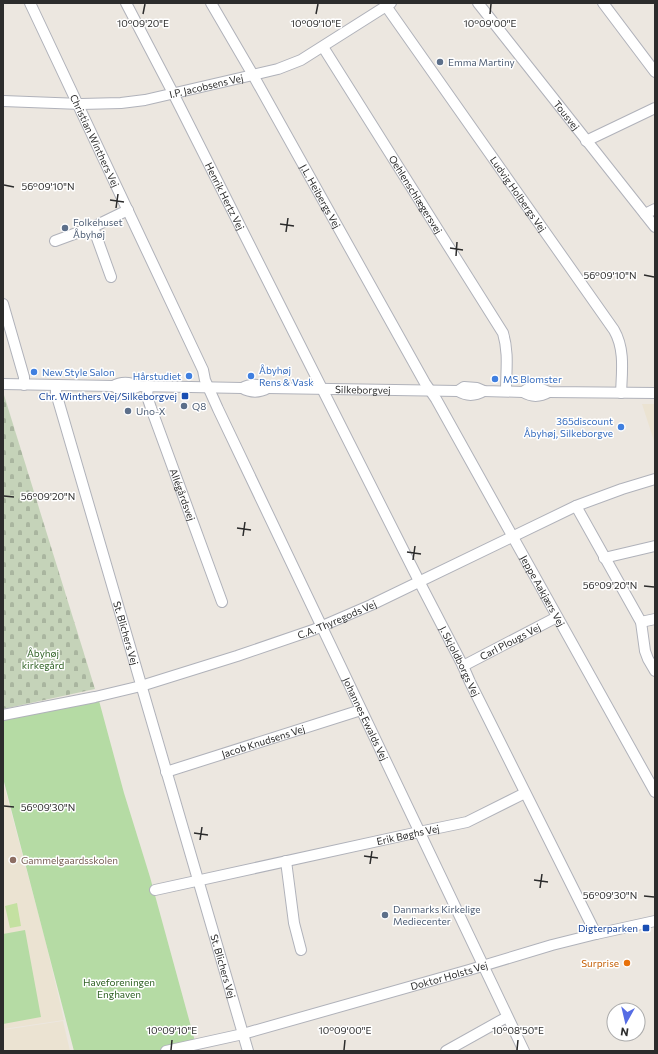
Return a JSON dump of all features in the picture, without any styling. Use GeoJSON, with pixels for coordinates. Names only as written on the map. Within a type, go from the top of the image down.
{"type":"FeatureCollection","features":[{"type":"Feature","properties":{"kind":"street","name":"Christian Winthers Vej"},"geometry":{"type":"LineString","coordinates":[[30,3],[203,370],[204,380],[208,387]]}},
{"type":"Feature","properties":{"kind":"street","name":"Henrik Hertz Vej"},"geometry":{"type":"LineString","coordinates":[[126,3],[323,389]]}},
{"type":"Feature","properties":{"kind":"street","name":"J.L. Heibergs Vej"},"geometry":{"type":"LineString","coordinates":[[211,3],[430,390]]}},
{"type":"Feature","properties":{"kind":"street","name":"Tousvej"},"geometry":{"type":"LineString","coordinates":[[478,3],[655,227]]}},
{"type":"Feature","properties":{"kind":"street"},"geometry":{"type":"LineString","coordinates":[[603,3],[655,72]]}},
{"type":"Feature","properties":{"kind":"street","name":"I.P. Jacobsens Vej"},"geometry":{"type":"LineString","coordinates":[[3,101],[77,104],[145,100],[278,69],[301,60],[389,5]]}},
{"type":"Feature","properties":{"kind":"street","name":"Ludvig Holbergs Vej"},"geometry":{"type":"LineString","coordinates":[[389,5],[614,330],[620,341],[622,352],[621,393]]}},
{"type":"Feature","properties":{"kind":"street","name":"Oehlenschlægersvej"},"geometry":{"type":"LineString","coordinates":[[323,47],[503,333],[508,356],[506,391]]}},
{"type":"Feature","properties":{"kind":"street"},"geometry":{"type":"LineString","coordinates":[[586,141],[655,108]]}},
{"type":"Feature","properties":{"kind":"street"},"geometry":{"type":"LineString","coordinates":[[645,214],[655,209]]}},
{"type":"Feature","properties":{"kind":"street"},"geometry":{"type":"LineString","coordinates":[[55,241],[93,227],[128,210]]}},
{"type":"Feature","properties":{"kind":"street"},"geometry":{"type":"LineString","coordinates":[[93,227],[111,277]]}},
{"type":"Feature","properties":{"kind":"street"},"geometry":{"type":"LineString","coordinates":[[3,304],[24,377],[24,385]]}},
{"type":"Feature","properties":{"kind":"street","name":"Silkeborgvej"},"geometry":{"type":"LineString","coordinates":[[3,384],[113,386],[119,390],[132,390],[143,386],[242,388],[248,391],[261,392],[268,388],[458,390],[464,394],[477,395],[484,391],[523,392],[529,388],[542,388],[549,392],[655,393]]}},
{"type":"Feature","properties":{"kind":"street","name":"St. Blichers Vej"},"geometry":{"type":"LineString","coordinates":[[56,385],[56,393],[248,1051]]}},
{"type":"Feature","properties":{"kind":"street","name":"Allégårdsvej"},"geometry":{"type":"LineString","coordinates":[[143,386],[222,602]]}},
{"type":"Feature","properties":{"kind":"street","name":"Johannes Ewalds Vej"},"geometry":{"type":"LineString","coordinates":[[208,387],[524,1051]]}},
{"type":"Feature","properties":{"kind":"street","name":"J. Skjoldborgs Vej"},"geometry":{"type":"LineString","coordinates":[[323,389],[596,934]]}},
{"type":"Feature","properties":{"kind":"street","name":"Jeppe Aakjærs Vej"},"geometry":{"type":"LineString","coordinates":[[430,390],[655,792]]}},
{"type":"Feature","properties":{"kind":"street","name":"C.A. Thyregods Vej"},"geometry":{"type":"LineString","coordinates":[[3,715],[95,697],[141,686],[237,656],[321,626],[372,605],[576,506],[622,489],[655,479]]}},
{"type":"Feature","properties":{"kind":"street"},"geometry":{"type":"LineString","coordinates":[[576,506],[641,622],[645,651],[655,671]]}},
{"type":"Feature","properties":{"kind":"street"},"geometry":{"type":"LineString","coordinates":[[604,558],[655,546]]}},
{"type":"Feature","properties":{"kind":"street","name":"Carl Plougs Vej"},"geometry":{"type":"LineString","coordinates":[[463,666],[557,617]]}},
{"type":"Feature","properties":{"kind":"street"},"geometry":{"type":"LineString","coordinates":[[641,622],[655,619]]}},
{"type":"Feature","properties":{"kind":"street","name":"Jacob Knudsens Vej"},"geometry":{"type":"LineString","coordinates":[[166,772],[361,710]]}},
{"type":"Feature","properties":{"kind":"street","name":"Erik Bøghs Vej"},"geometry":{"type":"LineString","coordinates":[[198,881],[467,822],[525,793]]}},
{"type":"Feature","properties":{"kind":"street"},"geometry":{"type":"LineString","coordinates":[[286,861],[294,923],[301,950]]}},
{"type":"Feature","properties":{"kind":"street"},"geometry":{"type":"LineString","coordinates":[[155,890],[198,881]]}},
{"type":"Feature","properties":{"kind":"street","name":"Doktor Holsts Vej"},"geometry":{"type":"LineString","coordinates":[[166,1051],[194,1048],[596,934],[655,921]]}},
{"type":"Feature","properties":{"kind":"street"},"geometry":{"type":"LineString","coordinates":[[446,1051],[507,1017]]}},
{"type":"Feature","properties":{"kind":"shaded area"},"geometry":{"type":"Polygon","coordinates":[[[642,404],[655,404],[655,444],[642,404]]]}},
{"type":"Feature","properties":{"kind":"shaded area","name":"Gammelgaardsskolen"},"geometry":{"type":"Polygon","coordinates":[[[3,782],[45,939],[64,1020],[3,1029],[3,782]]]}},
{"type":"Feature","properties":{"kind":"shaded area"},"geometry":{"type":"Polygon","coordinates":[[[63,1021],[70,1051],[3,1051],[3,1030],[63,1021]]]}},
{"type":"Feature","properties":{"kind":"green space","name":"Åbyhøj kirkegård"},"geometry":{"type":"Polygon","coordinates":[[[3,395],[95,689],[3,709],[3,395]]]}},
{"type":"Feature","properties":{"kind":"green space","name":"Haveforeningen Enghaven"},"geometry":{"type":"Polygon","coordinates":[[[98,697],[124,793],[150,877],[196,1045],[165,1051],[74,1051],[3,778],[3,716],[98,697]]]}},
{"type":"Feature","properties":{"kind":"green space"},"geometry":{"type":"Polygon","coordinates":[[[17,903],[21,926],[10,928],[5,906],[17,903]]]}},
{"type":"Feature","properties":{"kind":"green space"},"geometry":{"type":"Polygon","coordinates":[[[25,930],[41,1017],[3,1024],[3,934],[25,930]]]}},
{"type":"Feature","properties":{"kind":"place","name":"Emma Martiny"},"geometry":{"type":"Point","coordinates":[440,62]}},
{"type":"Feature","properties":{"kind":"place","name":"Folkehuset Åbyhøj"},"geometry":{"type":"Point","coordinates":[65,228]}},
{"type":"Feature","properties":{"kind":"place","name":"New Style Salon"},"geometry":{"type":"Point","coordinates":[34,372]}},
{"type":"Feature","properties":{"kind":"place","name":"Hårstudiet"},"geometry":{"type":"Point","coordinates":[189,376]}},
{"type":"Feature","properties":{"kind":"place","name":"Åbyhøj Rens & Vask"},"geometry":{"type":"Point","coordinates":[251,376]}},
{"type":"Feature","properties":{"kind":"place","name":"MS Blomster"},"geometry":{"type":"Point","coordinates":[495,379]}},
{"type":"Feature","properties":{"kind":"place","name":"Chr. Winthers Vej/Silkeborgvej"},"geometry":{"type":"Point","coordinates":[185,396]}},
{"type":"Feature","properties":{"kind":"place","name":"Q8"},"geometry":{"type":"Point","coordinates":[184,406]}},
{"type":"Feature","properties":{"kind":"place","name":"Uno-X"},"geometry":{"type":"Point","coordinates":[128,411]}},
{"type":"Feature","properties":{"kind":"place","name":"365discount Åbyhøj, Silkeborgve"},"geometry":{"type":"Point","coordinates":[621,427]}},
{"type":"Feature","properties":{"kind":"place","name":"Gammelgaardsskolen"},"geometry":{"type":"Point","coordinates":[13,860]}},
{"type":"Feature","properties":{"kind":"place","name":"Danmarks Kirkelige Mediecenter"},"geometry":{"type":"Point","coordinates":[385,915]}},
{"type":"Feature","properties":{"kind":"place","name":"Digterparken"},"geometry":{"type":"Point","coordinates":[646,928]}},
{"type":"Feature","properties":{"kind":"place","name":"Surprise"},"geometry":{"type":"Point","coordinates":[627,963]}}]}
